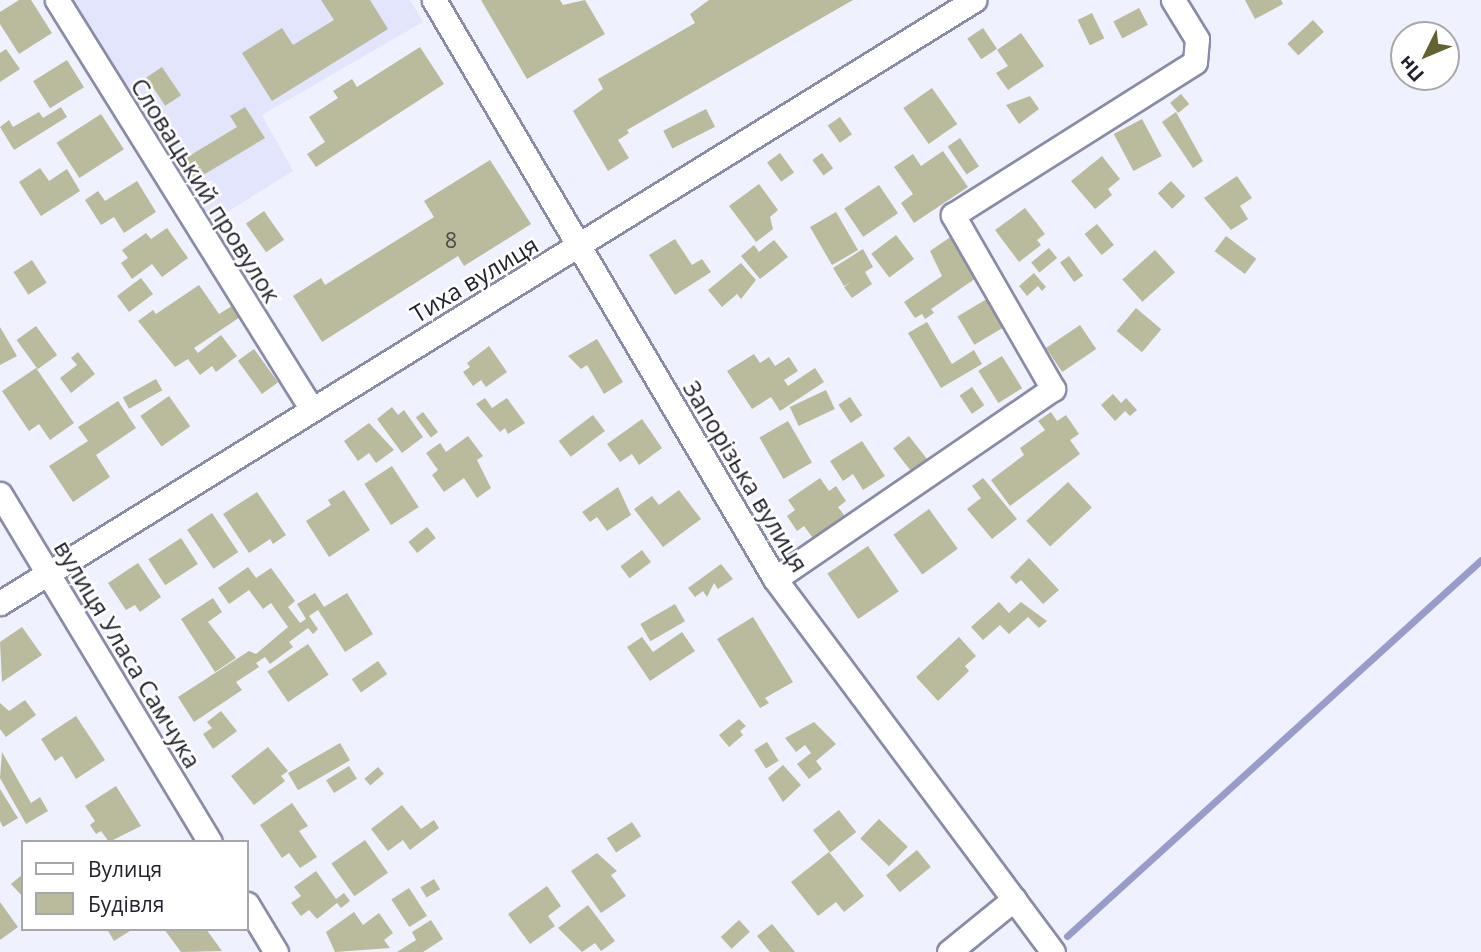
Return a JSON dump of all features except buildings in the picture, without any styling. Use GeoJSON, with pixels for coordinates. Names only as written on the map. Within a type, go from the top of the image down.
{"type":"FeatureCollection","features":[{"type":"Feature","properties":{"kind":"street","name":"Словацький провулок"},"geometry":{"type":"LineString","coordinates":[[57,0],[310,407]]}},
{"type":"Feature","properties":{"kind":"street","name":"Запорізька вулиця"},"geometry":{"type":"LineString","coordinates":[[434,0],[775,579],[1054,952]]}},
{"type":"Feature","properties":{"kind":"street","name":"Тиха вулиця"},"geometry":{"type":"LineString","coordinates":[[0,603],[310,407],[581,246],[974,0]]}},
{"type":"Feature","properties":{"kind":"street"},"geometry":{"type":"LineString","coordinates":[[775,579],[1053,389],[953,215],[1195,62],[1197,39],[1173,0]]}},
{"type":"Feature","properties":{"kind":"street","name":"вулиця Уласа Самчука"},"geometry":{"type":"LineString","coordinates":[[0,494],[208,840]]}},
{"type":"Feature","properties":{"kind":"street"},"geometry":{"type":"LineString","coordinates":[[949,952],[1014,899]]}},
{"type":"Feature","properties":{"kind":"street"},"geometry":{"type":"LineString","coordinates":[[248,906],[276,952]]}},
{"type":"Feature","properties":{"kind":"shaded area"},"geometry":{"type":"Polygon","coordinates":[[[66,0],[410,0],[423,22],[262,115],[293,171],[208,224],[66,0]]]}},
{"type":"Feature","properties":{"kind":"waterway"},"geometry":{"type":"LineString","coordinates":[[1067,936],[1481,560]]}}]}
